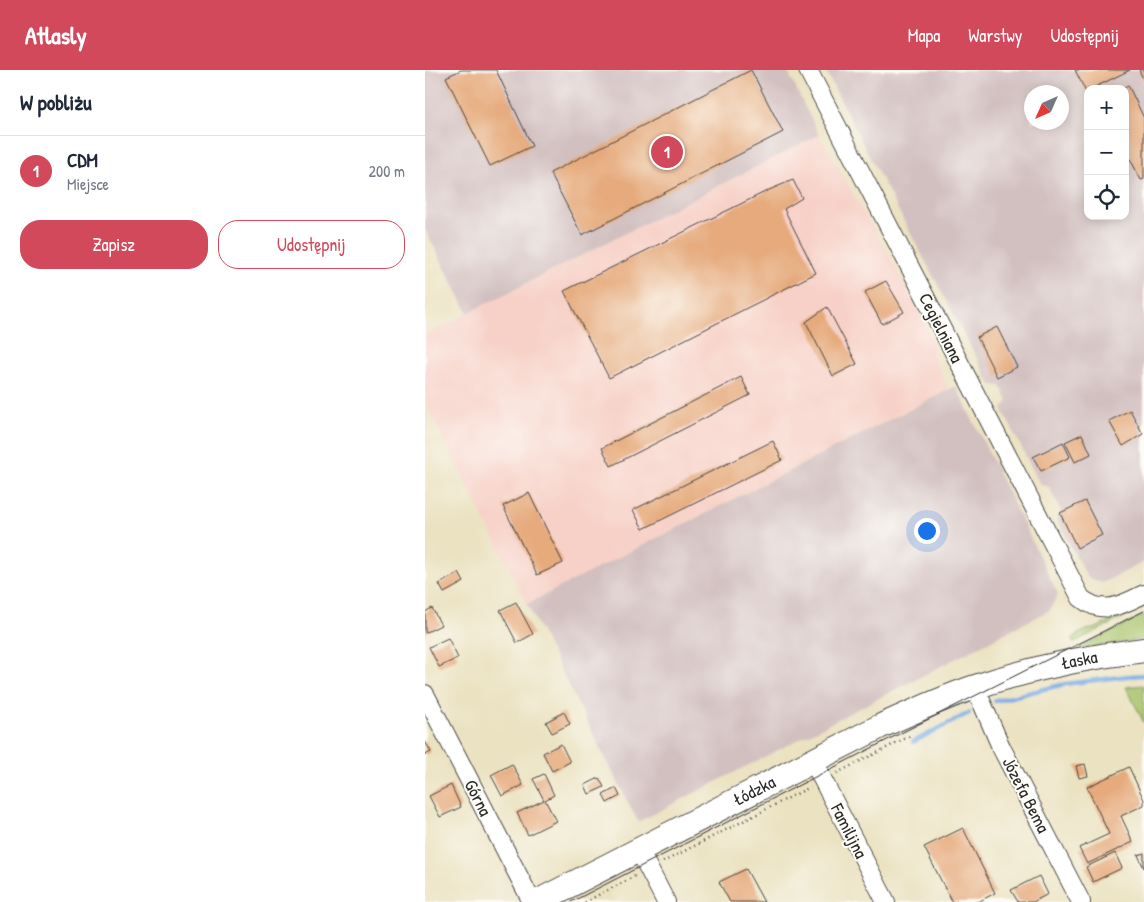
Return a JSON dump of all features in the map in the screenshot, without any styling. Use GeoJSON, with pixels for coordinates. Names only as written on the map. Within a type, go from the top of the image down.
{"type":"FeatureCollection","features":[{"type":"Feature","properties":{"kind":"main road","name":"Łaska"},"geometry":{"type":"LineString","coordinates":[[973,688],[1074,660],[1144,650]]}},
{"type":"Feature","properties":{"kind":"main road","name":"Łaska"},"geometry":{"type":"LineString","coordinates":[[1016,675],[1095,666],[1144,664]]}},
{"type":"Feature","properties":{"kind":"main road","name":"Łódzka"},"geometry":{"type":"LineString","coordinates":[[537,902],[639,850],[818,771],[893,721],[932,703],[973,688]]}},
{"type":"Feature","properties":{"kind":"street","name":"Cegielniana"},"geometry":{"type":"LineString","coordinates":[[808,70],[1081,598],[1089,604],[1109,608],[1144,594]]}},
{"type":"Feature","properties":{"kind":"street","name":"Józefa Bema"},"geometry":{"type":"LineString","coordinates":[[973,688],[982,703],[1001,747],[1081,902]]}},
{"type":"Feature","properties":{"kind":"street","name":"Górna"},"geometry":{"type":"LineString","coordinates":[[425,694],[532,902]]}},
{"type":"Feature","properties":{"kind":"street","name":"Familijna"},"geometry":{"type":"LineString","coordinates":[[818,771],[885,902]]}},
{"type":"Feature","properties":{"kind":"street"},"geometry":{"type":"LineString","coordinates":[[639,850],[666,902]]}},
{"type":"Feature","properties":{"kind":"path"},"geometry":{"type":"LineString","coordinates":[[585,902],[640,874],[654,870],[657,865],[818,771],[919,731]]}},
{"type":"Feature","properties":{"kind":"shaded area"},"geometry":{"type":"Polygon","coordinates":[[[425,70],[787,70],[819,135],[468,313],[425,229],[425,70]]]}},
{"type":"Feature","properties":{"kind":"shaded area"},"geometry":{"type":"Polygon","coordinates":[[[825,70],[1144,70],[1144,562],[1102,583],[1087,577],[1057,520],[1061,511],[1049,487],[1040,484],[1002,409],[1008,401],[1001,386],[991,385],[825,70]]]}},
{"type":"Feature","properties":{"kind":"shaded area"},"geometry":{"type":"Polygon","coordinates":[[[819,135],[893,262],[935,344],[932,354],[949,389],[527,604],[425,402],[425,335],[819,135]]]}},
{"type":"Feature","properties":{"kind":"shaded area"},"geometry":{"type":"Polygon","coordinates":[[[956,386],[1058,594],[1050,610],[638,822],[527,604],[956,386]]]}},
{"type":"Feature","properties":{"kind":"green space"},"geometry":{"type":"Polygon","coordinates":[[[1144,604],[1144,607],[1073,643],[1072,639],[1080,633],[1096,628],[1144,604]]]}},
{"type":"Feature","properties":{"kind":"green space"},"geometry":{"type":"Polygon","coordinates":[[[1144,615],[1144,639],[1075,650],[1144,615]]]}},
{"type":"Feature","properties":{"kind":"green space"},"geometry":{"type":"Polygon","coordinates":[[[1144,685],[1144,723],[1126,687],[1144,685]]]}},
{"type":"Feature","properties":{"kind":"building"},"geometry":{"type":"Polygon","coordinates":[[[461,70],[496,70],[532,146],[490,166],[446,77],[461,70]]]}},
{"type":"Feature","properties":{"kind":"building"},"geometry":{"type":"Polygon","coordinates":[[[751,70],[783,132],[582,235],[550,173],[751,70]]]}},
{"type":"Feature","properties":{"kind":"building"},"geometry":{"type":"Polygon","coordinates":[[[1075,70],[1130,70],[1099,85],[1084,85],[1084,88],[1075,70]]]}},
{"type":"Feature","properties":{"kind":"building"},"geometry":{"type":"Polygon","coordinates":[[[1139,70],[1144,70],[1144,81],[1139,70]]]}},
{"type":"Feature","properties":{"kind":"building"},"geometry":{"type":"Polygon","coordinates":[[[1129,87],[1144,118],[1144,179],[1141,180],[1129,157],[1129,87]]]}},
{"type":"Feature","properties":{"kind":"building"},"geometry":{"type":"Polygon","coordinates":[[[793,180],[802,198],[784,209],[816,273],[609,378],[564,291],[793,180]]]}},
{"type":"Feature","properties":{"kind":"building"},"geometry":{"type":"Polygon","coordinates":[[[886,281],[904,312],[882,324],[865,292],[886,281]]]}},
{"type":"Feature","properties":{"kind":"building"},"geometry":{"type":"Polygon","coordinates":[[[827,307],[857,364],[833,376],[806,322],[827,307]]]}},
{"type":"Feature","properties":{"kind":"building"},"geometry":{"type":"Polygon","coordinates":[[[997,327],[1017,367],[997,377],[977,337],[997,327]]]}},
{"type":"Feature","properties":{"kind":"building"},"geometry":{"type":"Polygon","coordinates":[[[741,377],[750,395],[611,466],[602,448],[741,377]]]}},
{"type":"Feature","properties":{"kind":"building"},"geometry":{"type":"Polygon","coordinates":[[[1130,410],[1143,434],[1123,446],[1109,421],[1130,410]]]}},
{"type":"Feature","properties":{"kind":"building"},"geometry":{"type":"Polygon","coordinates":[[[1082,434],[1091,454],[1075,462],[1065,442],[1082,434]]]}},
{"type":"Feature","properties":{"kind":"building"},"geometry":{"type":"Polygon","coordinates":[[[773,441],[782,460],[643,529],[633,510],[773,441]]]}},
{"type":"Feature","properties":{"kind":"building"},"geometry":{"type":"Polygon","coordinates":[[[1063,442],[1070,457],[1041,471],[1033,457],[1063,442]]]}},
{"type":"Feature","properties":{"kind":"building"},"geometry":{"type":"Polygon","coordinates":[[[529,493],[563,563],[537,575],[503,506],[529,493]]]}},
{"type":"Feature","properties":{"kind":"building"},"geometry":{"type":"Polygon","coordinates":[[[1085,501],[1102,535],[1077,548],[1060,513],[1085,501]]]}},
{"type":"Feature","properties":{"kind":"building"},"geometry":{"type":"Polygon","coordinates":[[[459,573],[464,582],[444,593],[439,584],[459,573]]]}},
{"type":"Feature","properties":{"kind":"building"},"geometry":{"type":"Polygon","coordinates":[[[516,602],[533,634],[517,643],[500,610],[516,602]]]}},
{"type":"Feature","properties":{"kind":"building"},"geometry":{"type":"Polygon","coordinates":[[[432,608],[441,625],[425,633],[425,612],[432,608]]]}},
{"type":"Feature","properties":{"kind":"building"},"geometry":{"type":"Polygon","coordinates":[[[448,638],[458,658],[439,667],[429,647],[448,638]]]}},
{"type":"Feature","properties":{"kind":"building"},"geometry":{"type":"Polygon","coordinates":[[[564,712],[570,724],[552,733],[546,722],[564,712]]]}},
{"type":"Feature","properties":{"kind":"building"},"geometry":{"type":"Polygon","coordinates":[[[425,741],[431,752],[425,755],[425,741]]]}},
{"type":"Feature","properties":{"kind":"building"},"geometry":{"type":"Polygon","coordinates":[[[561,744],[570,762],[552,771],[543,753],[561,744]]]}},
{"type":"Feature","properties":{"kind":"building"},"geometry":{"type":"Polygon","coordinates":[[[512,764],[523,785],[502,796],[491,775],[512,764]]]}},
{"type":"Feature","properties":{"kind":"building"},"geometry":{"type":"Polygon","coordinates":[[[1085,764],[1088,776],[1079,778],[1076,766],[1085,764]]]}},
{"type":"Feature","properties":{"kind":"building"},"geometry":{"type":"Polygon","coordinates":[[[1129,767],[1144,800],[1144,805],[1121,816],[1133,842],[1087,864],[1079,848],[1109,834],[1087,787],[1129,767]]]}},
{"type":"Feature","properties":{"kind":"building"},"geometry":{"type":"Polygon","coordinates":[[[544,774],[554,795],[545,800],[556,821],[528,835],[517,813],[544,800],[533,779],[544,774]]]}},
{"type":"Feature","properties":{"kind":"building"},"geometry":{"type":"Polygon","coordinates":[[[599,778],[604,787],[589,794],[585,785],[599,778]]]}},
{"type":"Feature","properties":{"kind":"building"},"geometry":{"type":"Polygon","coordinates":[[[451,785],[461,807],[440,817],[429,796],[451,785]]]}},
{"type":"Feature","properties":{"kind":"building"},"geometry":{"type":"Polygon","coordinates":[[[616,788],[620,796],[607,803],[603,795],[616,788]]]}},
{"type":"Feature","properties":{"kind":"building"},"geometry":{"type":"Polygon","coordinates":[[[963,828],[995,893],[978,902],[952,902],[924,847],[963,828]]]}},
{"type":"Feature","properties":{"kind":"building"},"geometry":{"type":"Polygon","coordinates":[[[1115,853],[1122,868],[1093,882],[1086,867],[1115,853]]]}},
{"type":"Feature","properties":{"kind":"building"},"geometry":{"type":"Polygon","coordinates":[[[1144,853],[1144,868],[1138,855],[1144,853]]]}},
{"type":"Feature","properties":{"kind":"building"},"geometry":{"type":"Polygon","coordinates":[[[746,869],[764,902],[730,902],[719,882],[746,869]]]}},
{"type":"Feature","properties":{"kind":"building"},"geometry":{"type":"Polygon","coordinates":[[[1039,876],[1048,894],[1033,902],[1018,902],[1011,890],[1039,876]]]}},
{"type":"Feature","properties":{"kind":"waterway"},"geometry":{"type":"LineString","coordinates":[[995,701],[1065,684],[1144,675]]}},
{"type":"Feature","properties":{"kind":"waterway"},"geometry":{"type":"LineString","coordinates":[[913,742],[969,713]]}},
{"type":"Feature","properties":{"kind":"tram line"},"geometry":{"type":"LineString","coordinates":[[571,902],[1144,611]]}},
{"type":"Feature","properties":{"kind":"place","name":"CDM"},"geometry":{"type":"Point","coordinates":[667,152]}}]}
